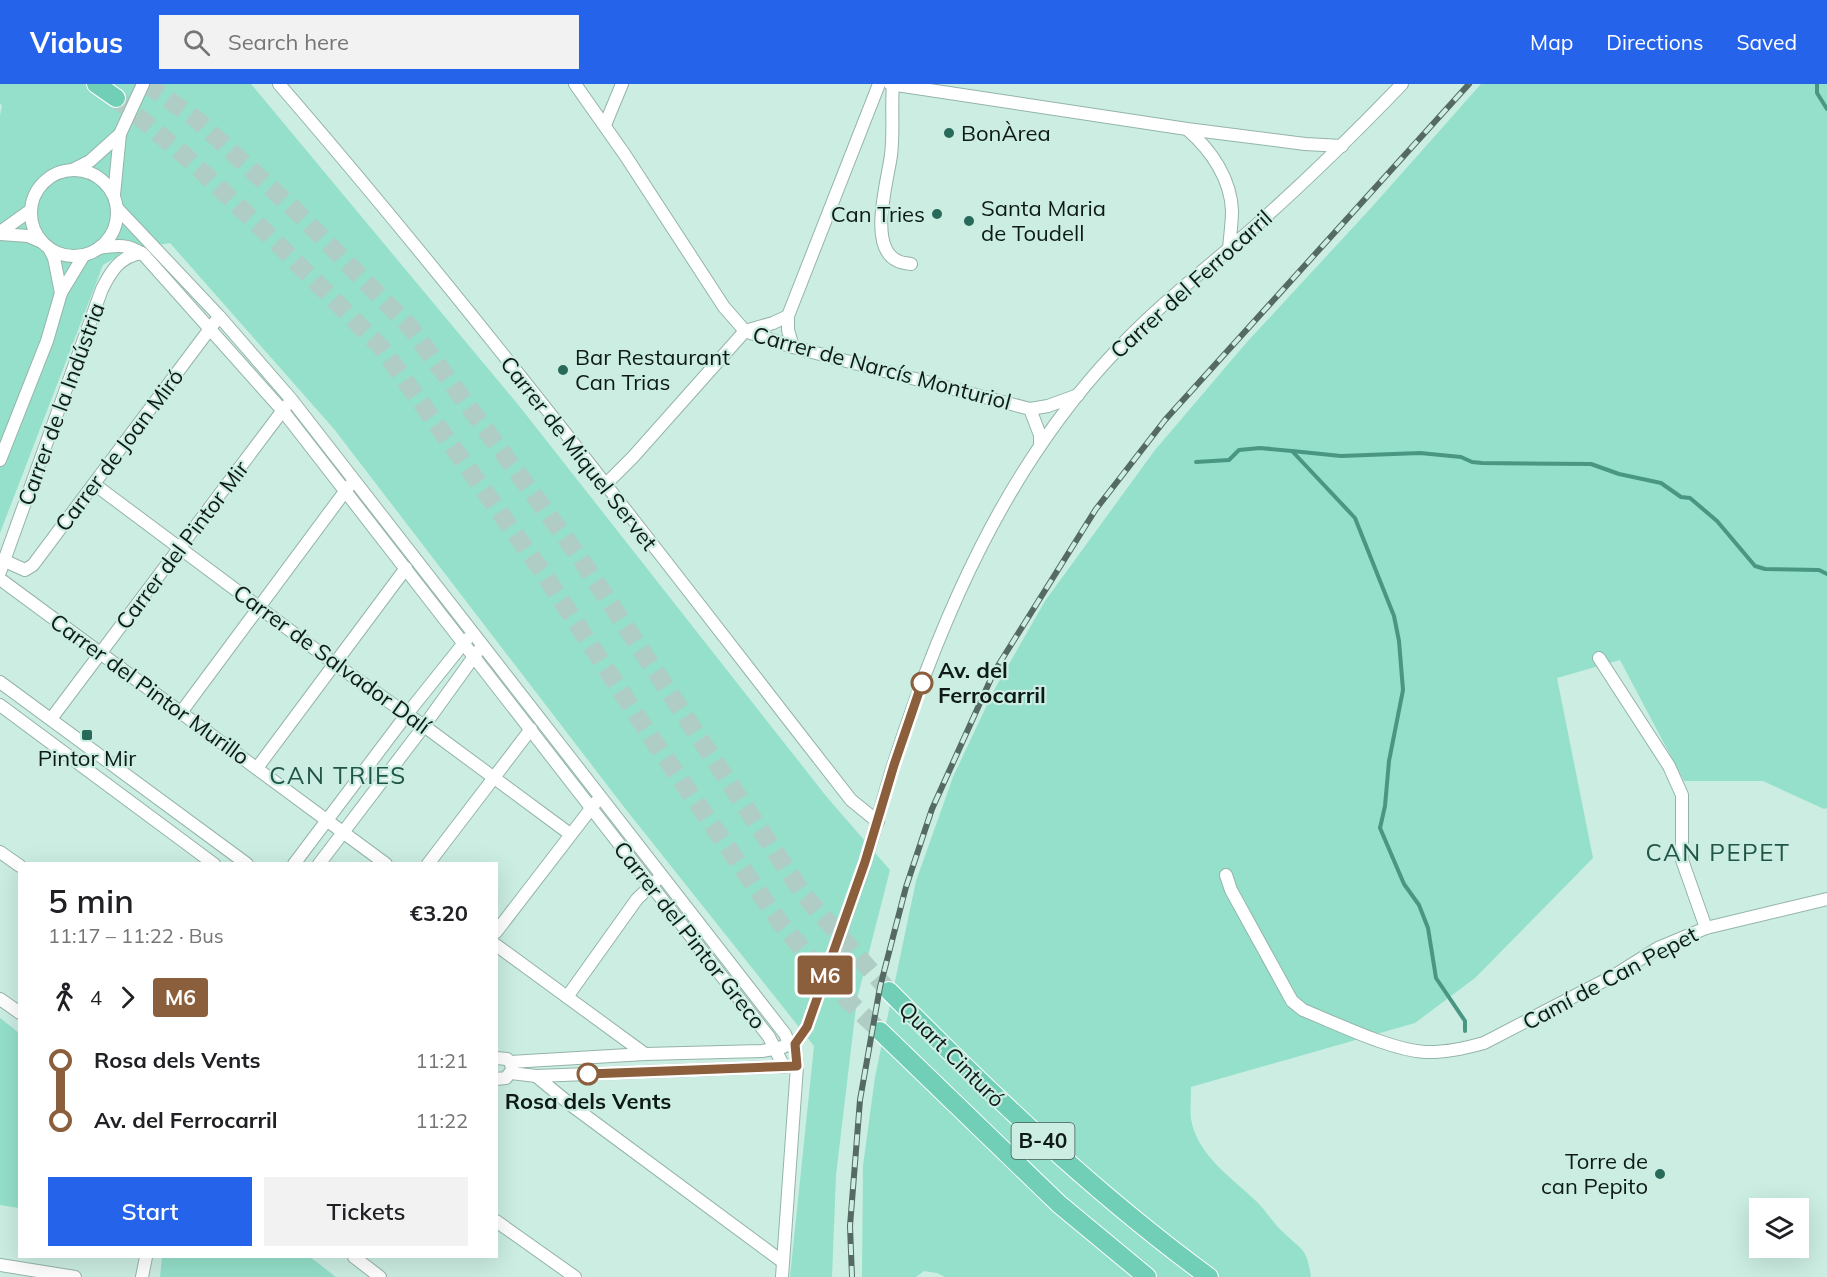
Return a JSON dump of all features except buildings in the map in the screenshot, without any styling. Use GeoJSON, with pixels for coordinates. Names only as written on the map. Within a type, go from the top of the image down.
{"type":"FeatureCollection","features":[{"type":"Feature","properties":{"kind":"highway"},"geometry":{"type":"LineString","coordinates":[[96,84],[116,98]]}},
{"type":"Feature","properties":{"kind":"highway","name":"Quart Cinturó"},"geometry":{"type":"LineString","coordinates":[[889,991],[986,1089],[1072,1168],[1171,1250],[1209,1277]]}},
{"type":"Feature","properties":{"kind":"highway","name":"Quart Cinturó"},"geometry":{"type":"LineString","coordinates":[[880,1031],[1059,1203],[1147,1277]]}},
{"type":"Feature","properties":{"kind":"street"},"geometry":{"type":"LineString","coordinates":[[99,248],[113,230],[116,219],[120,134],[143,84]]}},
{"type":"Feature","properties":{"kind":"street","name":"Carrer de Miquel Servet"},"geometry":{"type":"LineString","coordinates":[[279,84],[359,178],[605,485],[851,800],[878,822]]}},
{"type":"Feature","properties":{"kind":"street","name":"Carrer de Narcís Monturiol"},"geometry":{"type":"LineString","coordinates":[[575,84],[724,307],[745,331],[793,347],[1030,409],[1048,406],[1077,395]]}},
{"type":"Feature","properties":{"kind":"street"},"geometry":{"type":"LineString","coordinates":[[604,125],[622,84]]}},
{"type":"Feature","properties":{"kind":"street"},"geometry":{"type":"LineString","coordinates":[[793,347],[788,330],[788,316],[879,84]]}},
{"type":"Feature","properties":{"kind":"street"},"geometry":{"type":"LineString","coordinates":[[911,264],[896,261],[886,250],[881,230],[883,200],[891,153],[892,84],[1187,129],[1305,144],[1342,146]]}},
{"type":"Feature","properties":{"kind":"street","name":"Carrer del Ferrocarril"},"geometry":{"type":"LineString","coordinates":[[793,1045],[807,1027],[860,877],[894,765],[923,681],[975,556],[1040,446],[1077,395],[1113,354],[1161,306],[1317,170],[1402,84]]}},
{"type":"Feature","properties":{"kind":"street"},"geometry":{"type":"LineString","coordinates":[[1187,129],[1203,143],[1220,167],[1226,182],[1232,210],[1229,249]]}},
{"type":"Feature","properties":{"kind":"street"},"geometry":{"type":"LineString","coordinates":[[61,293],[54,258],[33,227],[31,210],[36,192],[56,173],[74,169],[90,161],[120,134]]}},
{"type":"Feature","properties":{"kind":"street"},"geometry":{"type":"LineString","coordinates":[[1305,144],[1314,148],[1318,155],[1317,170]]}},
{"type":"Feature","properties":{"kind":"street"},"geometry":{"type":"LineString","coordinates":[[74,169],[96,175],[106,184],[115,202]]}},
{"type":"Feature","properties":{"kind":"street","name":"Carrer del Pintor Greco"},"geometry":{"type":"LineString","coordinates":[[115,202],[291,399],[793,1045]]}},
{"type":"Feature","properties":{"kind":"street"},"geometry":{"type":"LineString","coordinates":[[0,233],[31,210]]}},
{"type":"Feature","properties":{"kind":"street"},"geometry":{"type":"LineString","coordinates":[[0,233],[28,236],[66,255],[84,255],[99,248],[121,244],[134,247],[142,253]]}},
{"type":"Feature","properties":{"kind":"street","name":"Carrer del Pintor Greco"},"geometry":{"type":"LineString","coordinates":[[142,253],[283,411],[591,806],[793,1070]]}},
{"type":"Feature","properties":{"kind":"street","name":"Carrer de la Indústria"},"geometry":{"type":"LineString","coordinates":[[2,566],[102,289],[111,271],[120,262],[132,254],[142,253]]}},
{"type":"Feature","properties":{"kind":"street"},"geometry":{"type":"LineString","coordinates":[[0,460],[48,341],[61,293],[84,255]]}},
{"type":"Feature","properties":{"kind":"street"},"geometry":{"type":"LineString","coordinates":[[211,328],[219,316]]}},
{"type":"Feature","properties":{"kind":"street"},"geometry":{"type":"LineString","coordinates":[[605,485],[745,331],[774,323],[788,316]]}},
{"type":"Feature","properties":{"kind":"street","name":"Carrer de Joan Miró"},"geometry":{"type":"LineString","coordinates":[[5,583],[33,565],[211,328]]}},
{"type":"Feature","properties":{"kind":"street","name":"Carrer del Pintor Mir"},"geometry":{"type":"LineString","coordinates":[[51,719],[291,399]]}},
{"type":"Feature","properties":{"kind":"street","name":"Carrer de Narcís Monturiol"},"geometry":{"type":"LineString","coordinates":[[1030,409],[1040,435],[1040,446]]}},
{"type":"Feature","properties":{"kind":"street"},"geometry":{"type":"LineString","coordinates":[[182,711],[355,479]]}},
{"type":"Feature","properties":{"kind":"street","name":"Carrer de Salvador Dalí"},"geometry":{"type":"LineString","coordinates":[[94,484],[335,664],[424,726],[570,834]]}},
{"type":"Feature","properties":{"kind":"street"},"geometry":{"type":"LineString","coordinates":[[2,566],[25,570]]}},
{"type":"Feature","properties":{"kind":"street"},"geometry":{"type":"LineString","coordinates":[[257,768],[406,568]]}},
{"type":"Feature","properties":{"kind":"street","name":"Carrer del Pintor Murillo"},"geometry":{"type":"LineString","coordinates":[[5,583],[182,711],[383,862]]}},
{"type":"Feature","properties":{"kind":"street"},"geometry":{"type":"LineString","coordinates":[[296,862],[463,642],[474,634]]}},
{"type":"Feature","properties":{"kind":"street"},"geometry":{"type":"LineString","coordinates":[[320,862],[483,644]]}},
{"type":"Feature","properties":{"kind":"street"},"geometry":{"type":"LineString","coordinates":[[1599,658],[1669,766],[1682,795],[1682,860],[1706,928]]}},
{"type":"Feature","properties":{"kind":"street"},"geometry":{"type":"LineString","coordinates":[[0,681],[243,862]]}},
{"type":"Feature","properties":{"kind":"street"},"geometry":{"type":"LineString","coordinates":[[0,705],[211,862]]}},
{"type":"Feature","properties":{"kind":"street"},"geometry":{"type":"LineString","coordinates":[[430,862],[531,729]]}},
{"type":"Feature","properties":{"kind":"street"},"geometry":{"type":"LineString","coordinates":[[498,929],[591,806],[602,797]]}},
{"type":"Feature","properties":{"kind":"street"},"geometry":{"type":"LineString","coordinates":[[0,852],[18,865]]}},
{"type":"Feature","properties":{"kind":"street"},"geometry":{"type":"LineString","coordinates":[[567,997],[637,899],[662,875]]}},
{"type":"Feature","properties":{"kind":"street","name":"Camí de Can Pepet"},"geometry":{"type":"LineString","coordinates":[[1226,875],[1236,900],[1292,1001],[1303,1010],[1395,1046],[1425,1052],[1461,1049],[1484,1043],[1615,975],[1658,948],[1706,928],[1827,899]]}},
{"type":"Feature","properties":{"kind":"street"},"geometry":{"type":"LineString","coordinates":[[498,946],[645,1054]]}},
{"type":"Feature","properties":{"kind":"street"},"geometry":{"type":"LineString","coordinates":[[0,999],[18,1012]]}},
{"type":"Feature","properties":{"kind":"street"},"geometry":{"type":"LineString","coordinates":[[505,1058],[762,1051],[793,1045],[782,1277]]}},
{"type":"Feature","properties":{"kind":"street"},"geometry":{"type":"LineString","coordinates":[[505,1058],[536,1076],[571,1105],[783,1262]]}},
{"type":"Feature","properties":{"kind":"street"},"geometry":{"type":"LineString","coordinates":[[498,1079],[506,1078],[505,1058]]}},
{"type":"Feature","properties":{"kind":"street"},"geometry":{"type":"LineString","coordinates":[[536,1076],[793,1070]]}},
{"type":"Feature","properties":{"kind":"street"},"geometry":{"type":"LineString","coordinates":[[498,1222],[575,1277]]}},
{"type":"Feature","properties":{"kind":"street"},"geometry":{"type":"LineString","coordinates":[[142,1277],[146,1258]]}},
{"type":"Feature","properties":{"kind":"street"},"geometry":{"type":"LineString","coordinates":[[355,1258],[380,1277]]}},
{"type":"Feature","properties":{"kind":"street"},"geometry":{"type":"LineString","coordinates":[[0,1265],[75,1277]]}},
{"type":"Feature","properties":{"kind":"green space"},"geometry":{"type":"Polygon","coordinates":[[[0,84],[251,84],[520,407],[826,796],[890,870],[857,999],[836,1175],[832,1277],[790,1277],[814,1046],[624,807],[334,429],[170,243],[128,250],[103,265],[0,533],[0,115],[2,105],[0,104],[0,84]]]}},
{"type":"Feature","properties":{"kind":"green space"},"geometry":{"type":"Polygon","coordinates":[[[1481,84],[1827,84],[1827,808],[1824,809],[1763,781],[1684,781],[1620,660],[1557,678],[1593,858],[1475,978],[1415,1023],[1191,1087],[1191,1119],[1200,1144],[1217,1165],[1256,1201],[1279,1228],[1303,1250],[1311,1277],[945,1277],[924,1271],[916,1277],[862,1277],[863,1166],[875,1077],[916,881],[953,777],[993,692],[1045,601],[1155,450],[1247,342],[1371,208],[1481,84]]]}},
{"type":"Feature","properties":{"kind":"green space"},"geometry":{"type":"Polygon","coordinates":[[[0,1018],[18,1032],[18,1208],[0,1205],[0,1018]]]}},
{"type":"Feature","properties":{"kind":"green space"},"geometry":{"type":"Polygon","coordinates":[[[162,1258],[311,1258],[336,1277],[160,1277],[162,1258]]]}},
{"type":"Feature","properties":{"kind":"waterway"},"geometry":{"type":"LineString","coordinates":[[1817,84],[1817,93],[1827,109]]}},
{"type":"Feature","properties":{"kind":"waterway"},"geometry":{"type":"LineString","coordinates":[[1196,462],[1229,460],[1239,450],[1260,448],[1292,451],[1355,518],[1394,616],[1399,641],[1403,690],[1389,761],[1385,806],[1380,828],[1404,884],[1419,905],[1428,928],[1436,978],[1465,1021],[1465,1031]]}},
{"type":"Feature","properties":{"kind":"waterway"},"geometry":{"type":"LineString","coordinates":[[1292,451],[1341,456],[1420,453],[1461,457],[1482,463],[1591,464],[1619,474],[1661,483],[1681,497],[1690,498],[1717,521],[1755,566],[1765,569],[1819,570],[1827,574]]}},
{"type":"Feature","properties":{"kind":"tunnel"},"geometry":{"type":"LineString","coordinates":[[146,84],[196,119],[295,210],[410,327],[578,555],[804,895],[889,991]]}},
{"type":"Feature","properties":{"kind":"tunnel"},"geometry":{"type":"LineString","coordinates":[[116,98],[190,160],[381,347],[544,574],[653,740],[779,921],[834,987],[880,1031]]}},
{"type":"Feature","properties":{"kind":"railway"},"geometry":{"type":"LineString","coordinates":[[852,1277],[850,1226],[860,1100],[880,987],[906,887],[932,809],[994,672],[1096,509],[1165,420],[1469,84]]}},
{"type":"Feature","properties":{"kind":"bus line","name":"M6"},"geometry":{"type":"LineString","coordinates":[[588,1074],[797,1066],[795,1044],[807,1027],[860,877],[922,683]]}},
{"type":"Feature","properties":{"kind":"place","name":"BonÀrea"},"geometry":{"type":"Point","coordinates":[949,133]}},
{"type":"Feature","properties":{"kind":"place","name":"Can Tries"},"geometry":{"type":"Point","coordinates":[937,214]}},
{"type":"Feature","properties":{"kind":"place","name":"Santa Maria de Toudell"},"geometry":{"type":"Point","coordinates":[969,221]}},
{"type":"Feature","properties":{"kind":"place","name":"Bar Restaurant Can Trias"},"geometry":{"type":"Point","coordinates":[563,370]}},
{"type":"Feature","properties":{"kind":"place","name":"Av. del Ferrocarril"},"geometry":{"type":"Point","coordinates":[922,683]}},
{"type":"Feature","properties":{"kind":"place","name":"Pintor Mir"},"geometry":{"type":"Point","coordinates":[87,735]}},
{"type":"Feature","properties":{"kind":"place","name":"Rosa dels Vents"},"geometry":{"type":"Point","coordinates":[588,1074]}},
{"type":"Feature","properties":{"kind":"place","name":"Torre de can Pepito"},"geometry":{"type":"Point","coordinates":[1660,1174]}},
{"type":"Feature","properties":{"kind":"district","name":"CAN TRIES"},"geometry":{"type":"Point","coordinates":[338,776]}},
{"type":"Feature","properties":{"kind":"district","name":"CAN PEPET"},"geometry":{"type":"Point","coordinates":[1718,853]}}]}
